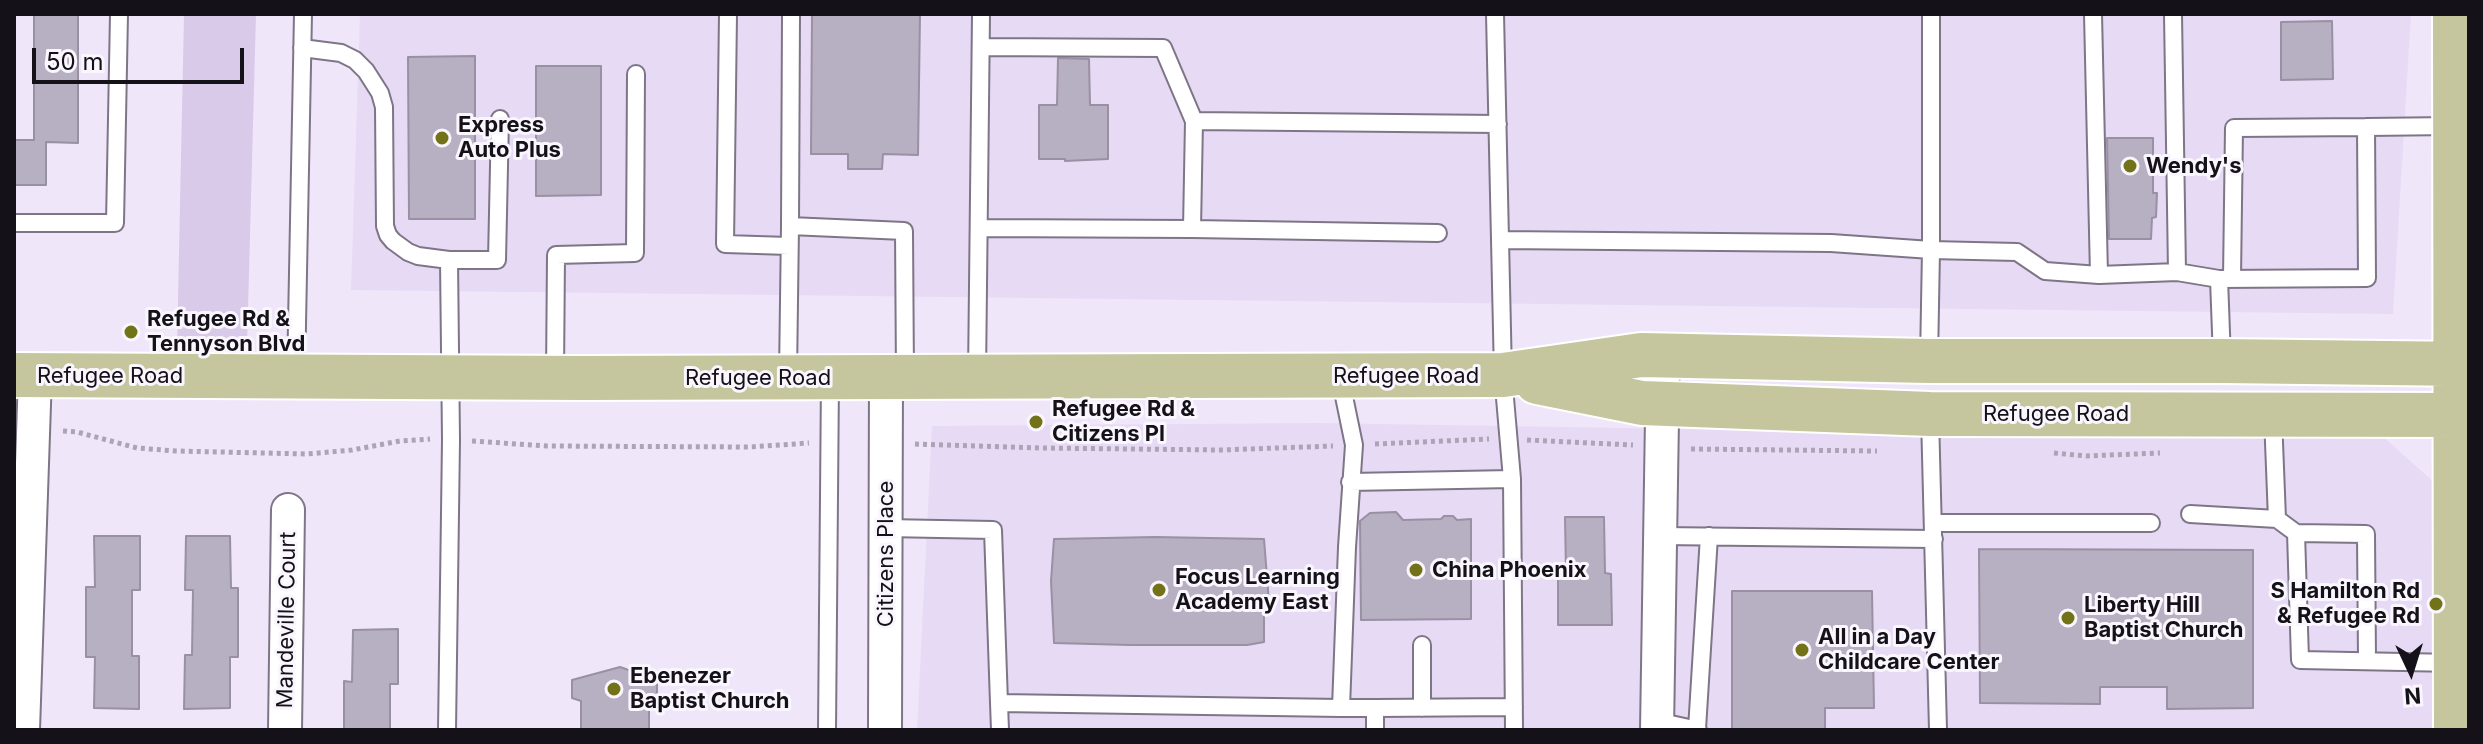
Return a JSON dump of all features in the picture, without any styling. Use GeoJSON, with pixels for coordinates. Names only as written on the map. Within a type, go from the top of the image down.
{"type":"FeatureCollection","features":[{"type":"Feature","properties":{"kind":"main road"},"geometry":{"type":"LineString","coordinates":[[2455,14],[2455,126],[2463,364],[2456,730]]}},
{"type":"Feature","properties":{"kind":"main road","name":"Refugee Road"},"geometry":{"type":"LineString","coordinates":[[24,375],[451,378],[1503,375],[1641,355],[1929,361],[2463,364]]}},
{"type":"Feature","properties":{"kind":"main road","name":"Refugee Road"},"geometry":{"type":"LineString","coordinates":[[1503,375],[1642,403],[1930,414],[2462,415]]}},
{"type":"Feature","properties":{"kind":"street"},"geometry":{"type":"LineString","coordinates":[[1657,726],[1663,356]]}},
{"type":"Feature","properties":{"kind":"street"},"geometry":{"type":"LineString","coordinates":[[23,730],[24,375]]}},
{"type":"Feature","properties":{"kind":"street","name":"Citizens Place"},"geometry":{"type":"LineString","coordinates":[[885,730],[886,528],[895,377]]}},
{"type":"Feature","properties":{"kind":"street","name":"Mandeville Court"},"geometry":{"type":"LineString","coordinates":[[285,730],[288,510]]}},
{"type":"Feature","properties":{"kind":"lane"},"geometry":{"type":"LineString","coordinates":[[14,223],[115,223],[119,14]]}},
{"type":"Feature","properties":{"kind":"lane"},"geometry":{"type":"LineString","coordinates":[[296,377],[303,14]]}},
{"type":"Feature","properties":{"kind":"lane"},"geometry":{"type":"LineString","coordinates":[[728,14],[725,244],[789,246]]}},
{"type":"Feature","properties":{"kind":"lane"},"geometry":{"type":"LineString","coordinates":[[788,378],[791,14]]}},
{"type":"Feature","properties":{"kind":"lane"},"geometry":{"type":"LineString","coordinates":[[977,377],[981,14]]}},
{"type":"Feature","properties":{"kind":"lane"},"geometry":{"type":"LineString","coordinates":[[1495,14],[1503,375],[1512,479],[1514,730]]}},
{"type":"Feature","properties":{"kind":"lane"},"geometry":{"type":"LineString","coordinates":[[1929,361],[1931,14]]}},
{"type":"Feature","properties":{"kind":"lane"},"geometry":{"type":"LineString","coordinates":[[2093,14],[2099,275]]}},
{"type":"Feature","properties":{"kind":"lane"},"geometry":{"type":"LineString","coordinates":[[2173,14],[2177,272]]}},
{"type":"Feature","properties":{"kind":"lane"},"geometry":{"type":"LineString","coordinates":[[981,47],[1163,48],[1194,121],[1192,229]]}},
{"type":"Feature","properties":{"kind":"lane"},"geometry":{"type":"LineString","coordinates":[[302,48],[341,53],[355,60],[380,93],[384,107],[385,217],[388,235],[408,252],[418,256],[449,260],[497,260],[500,119]]}},
{"type":"Feature","properties":{"kind":"lane"},"geometry":{"type":"LineString","coordinates":[[555,378],[556,255],[635,253],[636,74]]}},
{"type":"Feature","properties":{"kind":"lane"},"geometry":{"type":"LineString","coordinates":[[1194,121],[1498,124]]}},
{"type":"Feature","properties":{"kind":"lane"},"geometry":{"type":"LineString","coordinates":[[2222,361],[2234,128],[2455,126]]}},
{"type":"Feature","properties":{"kind":"lane"},"geometry":{"type":"LineString","coordinates":[[1500,240],[1831,243],[2017,252],[2045,271],[2099,275],[2177,272],[2225,279],[2367,278],[2366,127]]}},
{"type":"Feature","properties":{"kind":"lane"},"geometry":{"type":"LineString","coordinates":[[790,226],[904,231],[895,377]]}},
{"type":"Feature","properties":{"kind":"lane"},"geometry":{"type":"LineString","coordinates":[[979,228],[1438,233]]}},
{"type":"Feature","properties":{"kind":"lane"},"geometry":{"type":"LineString","coordinates":[[447,730],[451,378],[449,260]]}},
{"type":"Feature","properties":{"kind":"lane"},"geometry":{"type":"LineString","coordinates":[[1339,376],[1354,445],[1341,708]]}},
{"type":"Feature","properties":{"kind":"lane"},"geometry":{"type":"LineString","coordinates":[[827,730],[830,377]]}},
{"type":"Feature","properties":{"kind":"lane"},"geometry":{"type":"LineString","coordinates":[[1930,414],[1938,730]]}},
{"type":"Feature","properties":{"kind":"lane"},"geometry":{"type":"LineString","coordinates":[[2273,414],[2277,519]]}},
{"type":"Feature","properties":{"kind":"lane"},"geometry":{"type":"LineString","coordinates":[[1350,482],[1512,479]]}},
{"type":"Feature","properties":{"kind":"lane"},"geometry":{"type":"LineString","coordinates":[[2190,514],[2277,519],[2296,533],[2366,534],[2367,661]]}},
{"type":"Feature","properties":{"kind":"lane"},"geometry":{"type":"LineString","coordinates":[[1660,536],[2151,523]]}},
{"type":"Feature","properties":{"kind":"lane"},"geometry":{"type":"LineString","coordinates":[[886,528],[993,530],[1000,730]]}},
{"type":"Feature","properties":{"kind":"lane"},"geometry":{"type":"LineString","coordinates":[[2296,533],[2300,660],[2457,663]]}},
{"type":"Feature","properties":{"kind":"lane"},"geometry":{"type":"LineString","coordinates":[[1657,726],[1698,730],[1709,536]]}},
{"type":"Feature","properties":{"kind":"lane"},"geometry":{"type":"LineString","coordinates":[[1422,645],[1422,708]]}},
{"type":"Feature","properties":{"kind":"lane"},"geometry":{"type":"LineString","coordinates":[[999,703],[1514,707]]}},
{"type":"Feature","properties":{"kind":"lane"},"geometry":{"type":"LineString","coordinates":[[1375,708],[1375,730]]}},
{"type":"Feature","properties":{"kind":"path"},"geometry":{"type":"LineString","coordinates":[[65,431],[146,449],[205,452],[307,454],[431,439]]}},
{"type":"Feature","properties":{"kind":"path"},"geometry":{"type":"LineString","coordinates":[[1370,444],[1496,438]]}},
{"type":"Feature","properties":{"kind":"path"},"geometry":{"type":"LineString","coordinates":[[1540,440],[1637,445]]}},
{"type":"Feature","properties":{"kind":"path"},"geometry":{"type":"LineString","coordinates":[[469,441],[574,447],[750,447],[809,443]]}},
{"type":"Feature","properties":{"kind":"path"},"geometry":{"type":"LineString","coordinates":[[920,444],[1206,450],[1339,446]]}},
{"type":"Feature","properties":{"kind":"path"},"geometry":{"type":"LineString","coordinates":[[1688,449],[1886,451]]}},
{"type":"Feature","properties":{"kind":"shaded area"},"geometry":{"type":"Polygon","coordinates":[[[184,14],[256,14],[247,347],[177,346],[184,14]]]}},
{"type":"Feature","properties":{"kind":"shaded area"},"geometry":{"type":"Polygon","coordinates":[[[360,14],[2411,14],[2393,314],[351,290],[360,14]]]}},
{"type":"Feature","properties":{"kind":"shaded area"},"geometry":{"type":"Polygon","coordinates":[[[1318,423],[1814,431],[2380,434],[2436,484],[2443,730],[917,730],[932,426],[1318,423]]]}},
{"type":"Feature","properties":{"kind":"building"},"geometry":{"type":"Polygon","coordinates":[[[34,14],[78,14],[78,143],[46,142],[46,185],[14,185],[14,140],[34,140],[34,14]]]}},
{"type":"Feature","properties":{"kind":"building"},"geometry":{"type":"Polygon","coordinates":[[[812,14],[920,14],[918,155],[883,154],[882,169],[848,169],[848,154],[811,154],[812,14]]]}},
{"type":"Feature","properties":{"kind":"building"},"geometry":{"type":"Polygon","coordinates":[[[2332,21],[2333,79],[2281,80],[2281,22],[2332,21]]]}},
{"type":"Feature","properties":{"kind":"building","name":"Express Auto Plus"},"geometry":{"type":"Polygon","coordinates":[[[475,56],[475,219],[409,219],[408,57],[475,56]]]}},
{"type":"Feature","properties":{"kind":"building"},"geometry":{"type":"Polygon","coordinates":[[[1058,58],[1089,59],[1090,105],[1108,105],[1108,159],[1039,159],[1039,105],[1057,105],[1058,58]]]}},
{"type":"Feature","properties":{"kind":"building"},"geometry":{"type":"Polygon","coordinates":[[[536,66],[601,66],[601,195],[536,196],[536,66]]]}},
{"type":"Feature","properties":{"kind":"building","name":"Wendy's"},"geometry":{"type":"Polygon","coordinates":[[[2107,138],[2153,138],[2153,193],[2157,193],[2151,239],[2109,239],[2107,138]]]}},
{"type":"Feature","properties":{"kind":"building","name":"China Phoenix"},"geometry":{"type":"Polygon","coordinates":[[[1396,512],[1403,520],[1441,519],[1444,516],[1453,516],[1457,520],[1471,519],[1471,619],[1361,620],[1360,521],[1370,513],[1396,512]]]}},
{"type":"Feature","properties":{"kind":"building"},"geometry":{"type":"Polygon","coordinates":[[[1565,517],[1604,517],[1605,573],[1611,574],[1612,625],[1558,625],[1558,574],[1566,573],[1565,517]]]}},
{"type":"Feature","properties":{"kind":"building"},"geometry":{"type":"Polygon","coordinates":[[[94,536],[140,536],[140,590],[132,590],[132,656],[139,656],[139,709],[94,708],[95,657],[86,657],[86,587],[95,587],[94,536]]]}},
{"type":"Feature","properties":{"kind":"building"},"geometry":{"type":"Polygon","coordinates":[[[186,536],[230,536],[231,588],[238,588],[238,657],[230,657],[230,708],[184,709],[185,655],[192,655],[193,590],[185,590],[186,536]]]}},
{"type":"Feature","properties":{"kind":"building","name":"Focus Learning Academy East"},"geometry":{"type":"Polygon","coordinates":[[[1054,539],[1264,539],[1269,602],[1264,602],[1264,642],[1247,645],[1054,643],[1051,581],[1054,539]]]}},
{"type":"Feature","properties":{"kind":"building","name":"Liberty Hill Baptist Church"},"geometry":{"type":"Polygon","coordinates":[[[1979,549],[2253,550],[2253,708],[2167,709],[2167,687],[2100,687],[2100,704],[1980,703],[1979,549]]]}},
{"type":"Feature","properties":{"kind":"building","name":"All in a Day Childcare Center"},"geometry":{"type":"Polygon","coordinates":[[[1732,591],[1872,591],[1874,708],[1825,708],[1825,730],[1732,730],[1732,591]]]}},
{"type":"Feature","properties":{"kind":"building"},"geometry":{"type":"Polygon","coordinates":[[[398,629],[398,684],[390,684],[390,730],[344,730],[344,681],[352,682],[353,630],[398,629]]]}},
{"type":"Feature","properties":{"kind":"building","name":"Ebenezer Baptist Church"},"geometry":{"type":"Polygon","coordinates":[[[620,667],[657,680],[657,699],[649,701],[649,730],[581,730],[581,701],[572,698],[572,680],[620,667]]]}},
{"type":"Feature","properties":{"kind":"place","name":"Express Auto Plus"},"geometry":{"type":"Point","coordinates":[442,138]}},
{"type":"Feature","properties":{"kind":"place","name":"Wendy's"},"geometry":{"type":"Point","coordinates":[2130,166]}},
{"type":"Feature","properties":{"kind":"place","name":"Refugee Rd & Tennyson Blvd"},"geometry":{"type":"Point","coordinates":[131,332]}},
{"type":"Feature","properties":{"kind":"place","name":"Refugee Rd & Citizens Pl"},"geometry":{"type":"Point","coordinates":[1036,422]}},
{"type":"Feature","properties":{"kind":"place","name":"China Phoenix"},"geometry":{"type":"Point","coordinates":[1416,570]}},
{"type":"Feature","properties":{"kind":"place","name":"Focus Learning Academy East"},"geometry":{"type":"Point","coordinates":[1159,590]}},
{"type":"Feature","properties":{"kind":"place","name":"S Hamilton Rd & Refugee Rd"},"geometry":{"type":"Point","coordinates":[2436,604]}},
{"type":"Feature","properties":{"kind":"place","name":"Liberty Hill Baptist Church"},"geometry":{"type":"Point","coordinates":[2068,618]}},
{"type":"Feature","properties":{"kind":"place","name":"All in a Day Childcare Center"},"geometry":{"type":"Point","coordinates":[1802,650]}},
{"type":"Feature","properties":{"kind":"place","name":"Ebenezer Baptist Church"},"geometry":{"type":"Point","coordinates":[614,689]}}]}
